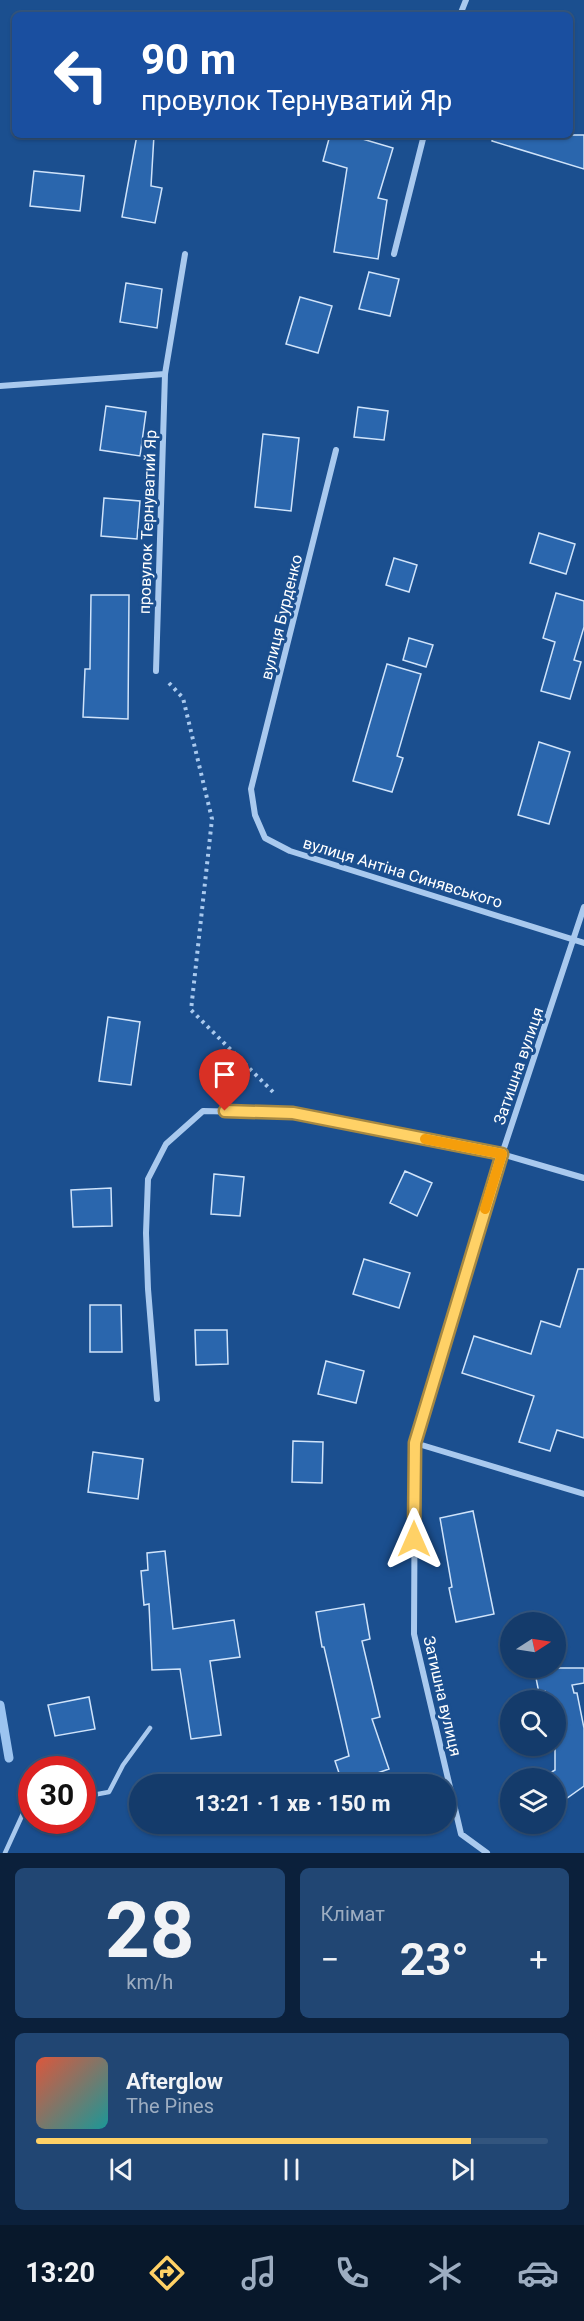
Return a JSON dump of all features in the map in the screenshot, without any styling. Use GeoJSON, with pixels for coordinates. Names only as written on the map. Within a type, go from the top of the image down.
{"type":"FeatureCollection","features":[{"type":"Feature","properties":{"kind":"street"},"geometry":{"type":"LineString","coordinates":[[394,254],[423,138]]}},
{"type":"Feature","properties":{"kind":"street","name":"провулок Тернуватий Яр"},"geometry":{"type":"LineString","coordinates":[[156,671],[165,374],[185,254]]}},
{"type":"Feature","properties":{"kind":"street"},"geometry":{"type":"LineString","coordinates":[[0,386],[165,374]]}},
{"type":"Feature","properties":{"kind":"street","name":"вулиця Бурденко"},"geometry":{"type":"LineString","coordinates":[[251,789],[336,450]]}},
{"type":"Feature","properties":{"kind":"street","name":"вулиця Антіна Синявського"},"geometry":{"type":"LineString","coordinates":[[251,789],[255,815],[265,838],[290,851],[584,943]]}},
{"type":"Feature","properties":{"kind":"street","name":"Затишна вулиця"},"geometry":{"type":"LineString","coordinates":[[487,1853],[460,1834],[414,1634],[415,1443],[502,1154],[584,907]]}},
{"type":"Feature","properties":{"kind":"street"},"geometry":{"type":"LineString","coordinates":[[157,1399],[147,1278],[148,1179],[166,1144],[203,1111],[293,1113],[502,1154],[584,1178]]}},
{"type":"Feature","properties":{"kind":"street"},"geometry":{"type":"LineString","coordinates":[[415,1443],[584,1494]]}},
{"type":"Feature","properties":{"kind":"lane"},"geometry":{"type":"LineString","coordinates":[[96,1794],[109,1792],[123,1765],[150,1728]]}},
{"type":"Feature","properties":{"kind":"lane"},"geometry":{"type":"LineString","coordinates":[[5,1853],[18,1825]]}},
{"type":"Feature","properties":{"kind":"path"},"geometry":{"type":"LineString","coordinates":[[183,698],[212,819],[191,1010],[293,1113]]}},
{"type":"Feature","properties":{"kind":"building"},"geometry":{"type":"Polygon","coordinates":[[[573,135],[584,135],[584,169],[492,141],[492,138],[573,138],[573,135]]]}},
{"type":"Feature","properties":{"kind":"building"},"geometry":{"type":"Polygon","coordinates":[[[136,138],[154,138],[151,186],[162,188],[155,223],[122,217],[136,138]]]}},
{"type":"Feature","properties":{"kind":"building"},"geometry":{"type":"Polygon","coordinates":[[[329,138],[359,138],[393,148],[378,198],[387,200],[378,259],[334,252],[347,168],[323,161],[329,138]]]}},
{"type":"Feature","properties":{"kind":"building"},"geometry":{"type":"Polygon","coordinates":[[[34,171],[84,176],[80,211],[30,206],[34,171]]]}},
{"type":"Feature","properties":{"kind":"building"},"geometry":{"type":"Polygon","coordinates":[[[369,272],[399,279],[390,316],[359,309],[369,272]]]}},
{"type":"Feature","properties":{"kind":"building"},"geometry":{"type":"Polygon","coordinates":[[[126,283],[162,289],[157,328],[120,322],[126,283]]]}},
{"type":"Feature","properties":{"kind":"building"},"geometry":{"type":"Polygon","coordinates":[[[300,297],[332,306],[318,353],[286,344],[300,297]]]}},
{"type":"Feature","properties":{"kind":"building"},"geometry":{"type":"Polygon","coordinates":[[[106,406],[146,412],[140,456],[100,450],[106,406]]]}},
{"type":"Feature","properties":{"kind":"building"},"geometry":{"type":"Polygon","coordinates":[[[358,407],[388,411],[384,440],[354,437],[358,407]]]}},
{"type":"Feature","properties":{"kind":"building"},"geometry":{"type":"Polygon","coordinates":[[[263,434],[299,438],[291,511],[255,507],[263,434]]]}},
{"type":"Feature","properties":{"kind":"building"},"geometry":{"type":"Polygon","coordinates":[[[104,498],[140,501],[137,539],[101,536],[104,498]]]}},
{"type":"Feature","properties":{"kind":"building"},"geometry":{"type":"Polygon","coordinates":[[[539,533],[575,544],[566,574],[530,563],[539,533]]]}},
{"type":"Feature","properties":{"kind":"building"},"geometry":{"type":"Polygon","coordinates":[[[394,558],[417,565],[409,592],[386,585],[394,558]]]}},
{"type":"Feature","properties":{"kind":"building"},"geometry":{"type":"Polygon","coordinates":[[[556,593],[584,601],[584,627],[574,660],[581,662],[570,699],[541,691],[555,642],[543,638],[556,593]]]}},
{"type":"Feature","properties":{"kind":"building"},"geometry":{"type":"Polygon","coordinates":[[[91,595],[129,595],[128,719],[83,717],[85,669],[90,669],[91,595]]]}},
{"type":"Feature","properties":{"kind":"building"},"geometry":{"type":"Polygon","coordinates":[[[409,638],[433,645],[426,667],[403,660],[409,638]]]}},
{"type":"Feature","properties":{"kind":"building"},"geometry":{"type":"Polygon","coordinates":[[[387,664],[421,674],[397,756],[403,758],[392,792],[353,781],[387,664]]]}},
{"type":"Feature","properties":{"kind":"building"},"geometry":{"type":"Polygon","coordinates":[[[539,742],[570,752],[549,824],[518,815],[539,742]]]}},
{"type":"Feature","properties":{"kind":"building"},"geometry":{"type":"Polygon","coordinates":[[[108,1017],[140,1022],[131,1085],[99,1081],[108,1017]]]}},
{"type":"Feature","properties":{"kind":"building"},"geometry":{"type":"Polygon","coordinates":[[[405,1171],[432,1183],[417,1216],[390,1203],[405,1171]]]}},
{"type":"Feature","properties":{"kind":"building"},"geometry":{"type":"Polygon","coordinates":[[[214,1174],[244,1177],[240,1216],[211,1214],[214,1174]]]}},
{"type":"Feature","properties":{"kind":"building"},"geometry":{"type":"Polygon","coordinates":[[[111,1188],[112,1226],[73,1227],[71,1190],[111,1188]]]}},
{"type":"Feature","properties":{"kind":"building"},"geometry":{"type":"Polygon","coordinates":[[[364,1259],[410,1273],[399,1308],[353,1294],[364,1259]]]}},
{"type":"Feature","properties":{"kind":"building"},"geometry":{"type":"Polygon","coordinates":[[[578,1269],[584,1269],[584,1438],[557,1430],[550,1451],[519,1442],[534,1396],[462,1373],[474,1336],[531,1354],[541,1321],[560,1327],[578,1269]]]}},
{"type":"Feature","properties":{"kind":"building"},"geometry":{"type":"Polygon","coordinates":[[[90,1305],[121,1305],[122,1352],[90,1352],[90,1305]]]}},
{"type":"Feature","properties":{"kind":"building"},"geometry":{"type":"Polygon","coordinates":[[[195,1330],[227,1330],[228,1364],[196,1365],[195,1330]]]}},
{"type":"Feature","properties":{"kind":"building"},"geometry":{"type":"Polygon","coordinates":[[[326,1361],[364,1371],[356,1403],[318,1394],[326,1361]]]}},
{"type":"Feature","properties":{"kind":"building"},"geometry":{"type":"Polygon","coordinates":[[[293,1441],[323,1442],[322,1483],[292,1482],[293,1441]]]}},
{"type":"Feature","properties":{"kind":"building"},"geometry":{"type":"Polygon","coordinates":[[[93,1452],[143,1459],[138,1499],[88,1492],[93,1452]]]}},
{"type":"Feature","properties":{"kind":"building"},"geometry":{"type":"Polygon","coordinates":[[[473,1511],[494,1614],[456,1622],[440,1518],[473,1511]]]}},
{"type":"Feature","properties":{"kind":"building"},"geometry":{"type":"Polygon","coordinates":[[[165,1551],[173,1629],[234,1620],[240,1657],[210,1661],[221,1735],[191,1739],[180,1669],[152,1670],[149,1604],[144,1605],[141,1571],[148,1570],[147,1553],[165,1551]]]}},
{"type":"Feature","properties":{"kind":"building"},"geometry":{"type":"Polygon","coordinates":[[[364,1604],[370,1639],[362,1641],[380,1717],[372,1719],[389,1769],[375,1774],[339,1774],[335,1761],[349,1756],[324,1647],[322,1647],[316,1612],[364,1604]]]}},
{"type":"Feature","properties":{"kind":"building"},"geometry":{"type":"Polygon","coordinates":[[[566,1668],[584,1668],[584,1683],[572,1685],[574,1693],[577,1693],[584,1728],[584,1786],[566,1799],[566,1768],[555,1768],[555,1756],[566,1756],[566,1690],[538,1690],[536,1678],[566,1678],[566,1668]]]}},
{"type":"Feature","properties":{"kind":"building"},"geometry":{"type":"Polygon","coordinates":[[[89,1697],[95,1729],[55,1736],[48,1705],[89,1697]]]}},
{"type":"Feature","properties":{"kind":"waterway"},"geometry":{"type":"LineString","coordinates":[[0,1705],[9,1758]]}},
{"type":"Feature","properties":{"kind":"slow traffic"},"geometry":{"type":"LineString","coordinates":[[425,1139],[502,1154],[485,1209]]}},
{"type":"Feature","properties":{"kind":"route"},"geometry":{"type":"LineString","coordinates":[[225,1111],[293,1113],[502,1154],[415,1443],[414,1539]]}}]}
